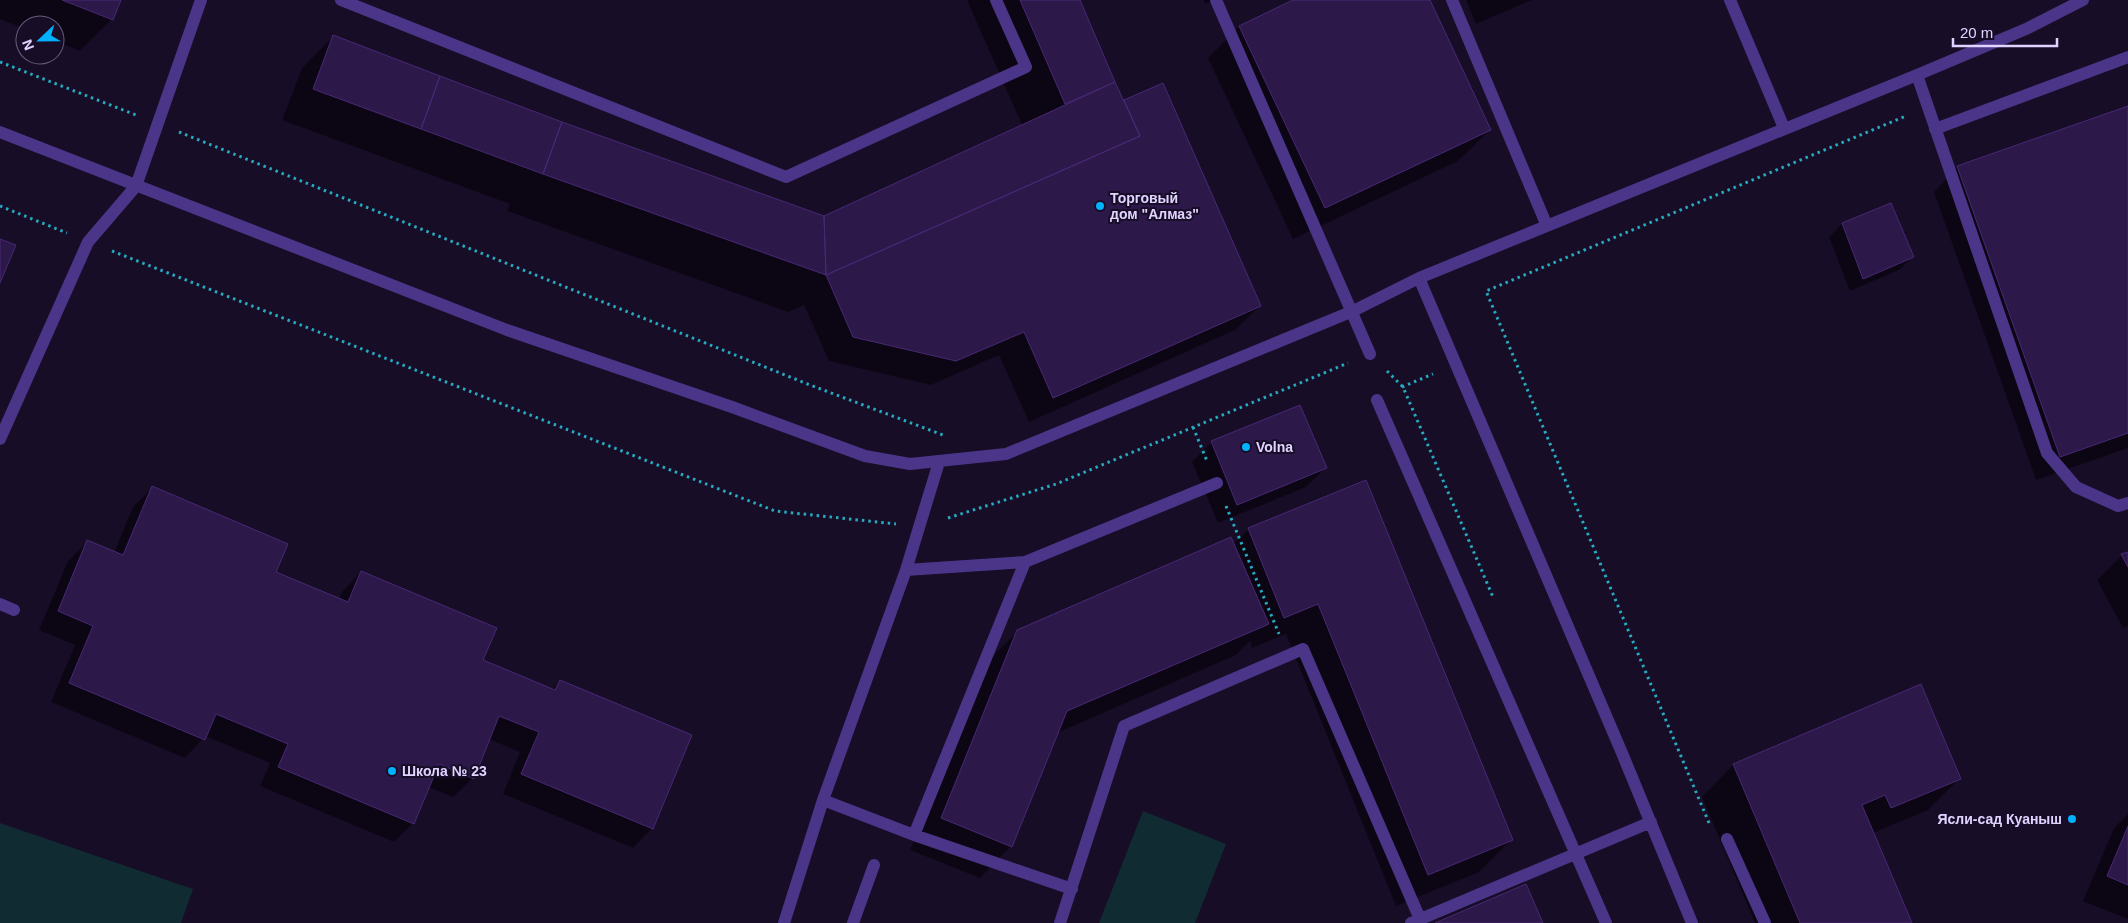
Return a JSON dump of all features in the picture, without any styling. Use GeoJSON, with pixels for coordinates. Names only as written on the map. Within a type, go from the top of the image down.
{"type":"FeatureCollection","features":[{"type":"Feature","properties":{"kind":"street"},"geometry":{"type":"LineString","coordinates":[[0,439],[88,242],[136,186],[201,0]]}},
{"type":"Feature","properties":{"kind":"street"},"geometry":{"type":"LineString","coordinates":[[341,0],[786,177],[1026,67],[996,0]]}},
{"type":"Feature","properties":{"kind":"street"},"geometry":{"type":"LineString","coordinates":[[1216,0],[1353,311],[1370,354]]}},
{"type":"Feature","properties":{"kind":"street"},"geometry":{"type":"LineString","coordinates":[[1452,0],[1547,226]]}},
{"type":"Feature","properties":{"kind":"street"},"geometry":{"type":"LineString","coordinates":[[1730,0],[1784,128]]}},
{"type":"Feature","properties":{"kind":"street"},"geometry":{"type":"LineString","coordinates":[[0,132],[506,330],[732,407],[865,456],[910,464],[1006,454],[1353,311],[1419,278],[1917,75],[2026,29],[2082,0]]}},
{"type":"Feature","properties":{"kind":"street"},"geometry":{"type":"LineString","coordinates":[[1935,129],[2128,57]]}},
{"type":"Feature","properties":{"kind":"street"},"geometry":{"type":"LineString","coordinates":[[1917,75],[2047,453],[2076,487],[2118,506],[2128,502]]}},
{"type":"Feature","properties":{"kind":"street"},"geometry":{"type":"LineString","coordinates":[[1419,278],[1651,822],[1692,923]]}},
{"type":"Feature","properties":{"kind":"street"},"geometry":{"type":"LineString","coordinates":[[1377,400],[1606,923]]}},
{"type":"Feature","properties":{"kind":"street"},"geometry":{"type":"LineString","coordinates":[[784,923],[823,800],[906,570],[939,462]]}},
{"type":"Feature","properties":{"kind":"street"},"geometry":{"type":"LineString","coordinates":[[906,570],[1024,562],[1217,483]]}},
{"type":"Feature","properties":{"kind":"street"},"geometry":{"type":"LineString","coordinates":[[914,835],[1024,562]]}},
{"type":"Feature","properties":{"kind":"street"},"geometry":{"type":"LineString","coordinates":[[0,604],[14,610]]}},
{"type":"Feature","properties":{"kind":"street"},"geometry":{"type":"LineString","coordinates":[[1060,923],[1124,726],[1303,649],[1415,921],[1651,822]]}},
{"type":"Feature","properties":{"kind":"street"},"geometry":{"type":"LineString","coordinates":[[823,800],[914,835],[1072,889]]}},
{"type":"Feature","properties":{"kind":"street"},"geometry":{"type":"LineString","coordinates":[[1727,839],[1765,923]]}},
{"type":"Feature","properties":{"kind":"street"},"geometry":{"type":"LineString","coordinates":[[853,923],[874,865]]}},
{"type":"Feature","properties":{"kind":"path"},"geometry":{"type":"LineString","coordinates":[[0,62],[800,382],[945,436]]}},
{"type":"Feature","properties":{"kind":"path"},"geometry":{"type":"LineString","coordinates":[[1712,832],[1486,291],[1905,116],[1935,129]]}},
{"type":"Feature","properties":{"kind":"path"},"geometry":{"type":"LineString","coordinates":[[0,206],[88,242]]}},
{"type":"Feature","properties":{"kind":"path"},"geometry":{"type":"LineString","coordinates":[[1377,400],[1456,364]]}},
{"type":"Feature","properties":{"kind":"path"},"geometry":{"type":"LineString","coordinates":[[1193,427],[1288,655]]}},
{"type":"Feature","properties":{"kind":"green space"},"geometry":{"type":"Polygon","coordinates":[[[1143,811],[1226,844],[1195,923],[1099,923],[1143,811]]]}},
{"type":"Feature","properties":{"kind":"green space"},"geometry":{"type":"Polygon","coordinates":[[[0,823],[193,889],[181,923],[0,923],[0,823]]]}},
{"type":"Feature","properties":{"kind":"building"},"geometry":{"type":"Polygon","coordinates":[[[62,0],[121,0],[113,20],[62,0]]]}},
{"type":"Feature","properties":{"kind":"building"},"geometry":{"type":"Polygon","coordinates":[[[1020,0],[1080,0],[1115,82],[1065,104],[1020,0]]]}},
{"type":"Feature","properties":{"kind":"building"},"geometry":{"type":"Polygon","coordinates":[[[1293,0],[1430,0],[1491,130],[1325,208],[1239,26],[1293,0]]]}},
{"type":"Feature","properties":{"kind":"building"},"geometry":{"type":"Polygon","coordinates":[[[333,35],[440,76],[421,129],[313,89],[333,35]]]}},
{"type":"Feature","properties":{"kind":"building"},"geometry":{"type":"Polygon","coordinates":[[[440,76],[562,122],[543,174],[421,129],[440,76]]]}},
{"type":"Feature","properties":{"kind":"building"},"geometry":{"type":"Polygon","coordinates":[[[1115,82],[1140,136],[826,275],[824,216],[1115,82]]]}},
{"type":"Feature","properties":{"kind":"building","name":"Торговый дом \"Алмаз\""},"geometry":{"type":"Polygon","coordinates":[[[1163,83],[1261,306],[1053,398],[1024,332],[956,361],[853,337],[826,275],[1140,136],[1124,100],[1163,83]]]}},
{"type":"Feature","properties":{"kind":"building"},"geometry":{"type":"Polygon","coordinates":[[[2128,106],[2128,433],[2060,457],[1957,166],[2128,106]]]}},
{"type":"Feature","properties":{"kind":"building"},"geometry":{"type":"Polygon","coordinates":[[[562,122],[824,216],[826,275],[543,174],[562,122]]]}},
{"type":"Feature","properties":{"kind":"building"},"geometry":{"type":"Polygon","coordinates":[[[1891,203],[1914,257],[1863,279],[1842,223],[1891,203]]]}},
{"type":"Feature","properties":{"kind":"building"},"geometry":{"type":"Polygon","coordinates":[[[0,239],[16,245],[0,283],[0,239]]]}},
{"type":"Feature","properties":{"kind":"building"},"geometry":{"type":"Polygon","coordinates":[[[1300,405],[1327,468],[1237,505],[1211,441],[1300,405]]]}},
{"type":"Feature","properties":{"kind":"building"},"geometry":{"type":"Polygon","coordinates":[[[1366,480],[1513,840],[1428,875],[1318,604],[1284,618],[1248,528],[1366,480]]]}},
{"type":"Feature","properties":{"kind":"building"},"geometry":{"type":"Polygon","coordinates":[[[152,486],[288,544],[276,572],[348,602],[361,571],[497,628],[483,660],[555,690],[560,680],[692,735],[653,829],[521,774],[539,732],[499,716],[474,779],[439,764],[414,824],[278,767],[288,744],[216,714],[205,740],[69,683],[93,626],[58,611],[87,540],[123,555],[152,486]]]}},
{"type":"Feature","properties":{"kind":"building"},"geometry":{"type":"Polygon","coordinates":[[[1231,537],[1269,624],[1067,711],[1012,847],[941,818],[1017,630],[1231,537]]]}},
{"type":"Feature","properties":{"kind":"building"},"geometry":{"type":"Polygon","coordinates":[[[2128,552],[2128,567],[2121,554],[2128,552]]]}},
{"type":"Feature","properties":{"kind":"building"},"geometry":{"type":"Polygon","coordinates":[[[1921,684],[1961,779],[1891,808],[1885,795],[1862,805],[1912,923],[1800,923],[1733,764],[1921,684]]]}},
{"type":"Feature","properties":{"kind":"building"},"geometry":{"type":"Polygon","coordinates":[[[2128,826],[2128,885],[2107,876],[2128,826]]]}},
{"type":"Feature","properties":{"kind":"building"},"geometry":{"type":"Polygon","coordinates":[[[1526,884],[1543,923],[1435,923],[1526,884]]]}},
{"type":"Feature","properties":{"kind":"place","name":"Торговый дом \"Алмаз\""},"geometry":{"type":"Point","coordinates":[1100,206]}},
{"type":"Feature","properties":{"kind":"place","name":"Volna"},"geometry":{"type":"Point","coordinates":[1246,447]}},
{"type":"Feature","properties":{"kind":"place","name":"Школа № 23"},"geometry":{"type":"Point","coordinates":[392,771]}},
{"type":"Feature","properties":{"kind":"place","name":"Ясли-сад Куаныш"},"geometry":{"type":"Point","coordinates":[2072,819]}}]}
